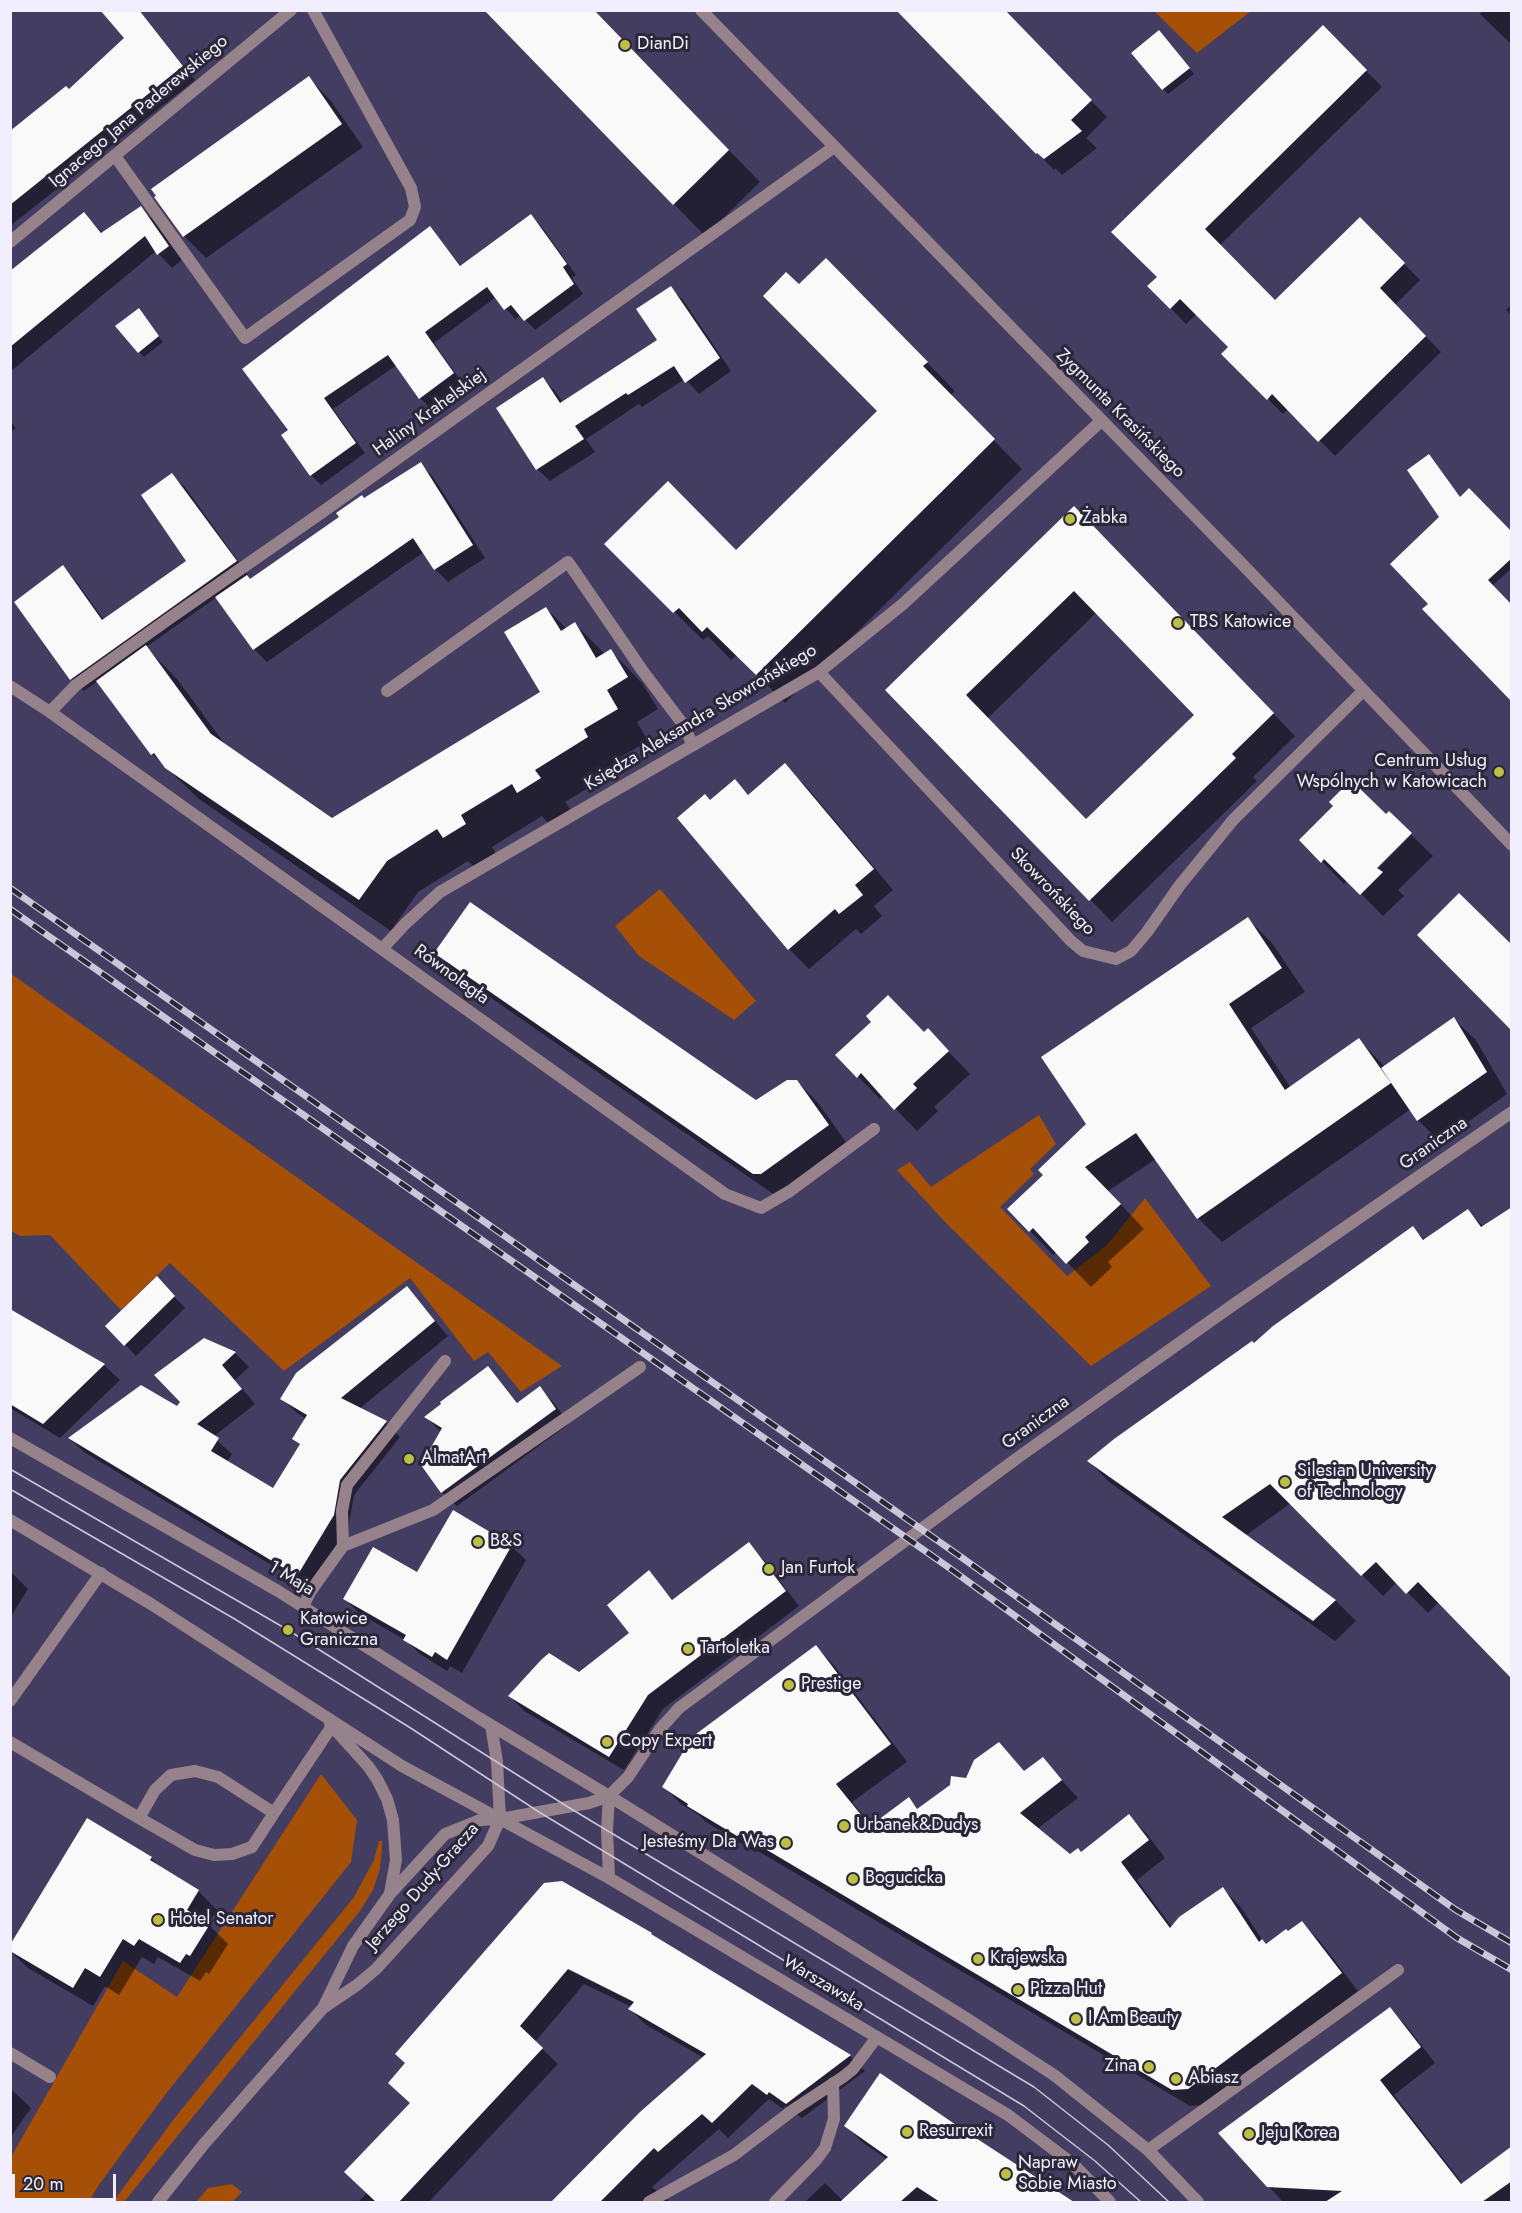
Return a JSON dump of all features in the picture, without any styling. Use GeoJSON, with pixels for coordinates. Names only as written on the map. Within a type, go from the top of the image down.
{"type":"FeatureCollection","features":[{"type":"Feature","properties":{"kind":"street","name":"Ignacego Jana Paderewskiego"},"geometry":{"type":"LineString","coordinates":[[10,242],[291,10]]}},
{"type":"Feature","properties":{"kind":"street"},"geometry":{"type":"LineString","coordinates":[[115,156],[245,338],[410,220],[415,207],[411,188],[313,10]]}},
{"type":"Feature","properties":{"kind":"street","name":"Zygmunta Krasińskiego"},"geometry":{"type":"LineString","coordinates":[[701,10],[1512,844]]}},
{"type":"Feature","properties":{"kind":"street","name":"Haliny Krahelskiej"},"geometry":{"type":"LineString","coordinates":[[50,712],[76,686],[170,618],[834,147]]}},
{"type":"Feature","properties":{"kind":"street","name":"Księdza Aleksandra Skowrońskiego"},"geometry":{"type":"LineString","coordinates":[[382,949],[440,892],[819,672],[903,604],[1101,422]]}},
{"type":"Feature","properties":{"kind":"street"},"geometry":{"type":"LineString","coordinates":[[387,691],[568,562],[642,670],[682,723],[693,745]]}},
{"type":"Feature","properties":{"kind":"street","name":"Skowrońskiego"},"geometry":{"type":"LineString","coordinates":[[819,672],[1071,941],[1083,951],[1116,959],[1131,951],[1148,932],[1180,885],[1233,820],[1364,691]]}},
{"type":"Feature","properties":{"kind":"street","name":"Równoległa"},"geometry":{"type":"LineString","coordinates":[[10,686],[50,712],[725,1194],[761,1208],[790,1191],[874,1129]]}},
{"type":"Feature","properties":{"kind":"street","name":"Graniczna"},"geometry":{"type":"LineString","coordinates":[[609,1796],[628,1777],[660,1729],[679,1708],[1030,1449],[1512,1112]]}},
{"type":"Feature","properties":{"kind":"street"},"geometry":{"type":"LineString","coordinates":[[343,1546],[342,1512],[347,1485],[445,1361]]}},
{"type":"Feature","properties":{"kind":"street"},"geometry":{"type":"LineString","coordinates":[[303,1607],[310,1592],[343,1546],[433,1510],[640,1367]]}},
{"type":"Feature","properties":{"kind":"street","name":"1 Maja"},"geometry":{"type":"LineString","coordinates":[[10,1438],[303,1607],[490,1725],[609,1796]]}},
{"type":"Feature","properties":{"kind":"street"},"geometry":{"type":"LineString","coordinates":[[10,1520],[101,1573],[402,1766],[501,1819],[589,1803],[609,1796]]}},
{"type":"Feature","properties":{"kind":"street"},"geometry":{"type":"LineString","coordinates":[[10,1701],[101,1573]]}},
{"type":"Feature","properties":{"kind":"street"},"geometry":{"type":"LineString","coordinates":[[318,1711],[368,1766],[387,1799],[393,1820],[396,1860],[390,1894]]}},
{"type":"Feature","properties":{"kind":"street"},"geometry":{"type":"LineString","coordinates":[[490,1725],[497,1762],[501,1819]]}},
{"type":"Feature","properties":{"kind":"street"},"geometry":{"type":"LineString","coordinates":[[10,1742],[195,1850],[214,1855],[232,1854],[252,1847],[332,1726]]}},
{"type":"Feature","properties":{"kind":"street"},"geometry":{"type":"LineString","coordinates":[[139,1818],[155,1790],[171,1775],[195,1771],[218,1777],[274,1813]]}},
{"type":"Feature","properties":{"kind":"street"},"geometry":{"type":"LineString","coordinates":[[609,1796],[607,1853],[609,1878]]}},
{"type":"Feature","properties":{"kind":"street"},"geometry":{"type":"LineString","coordinates":[[609,1796],[1044,2069],[1148,2150],[1198,2202]]}},
{"type":"Feature","properties":{"kind":"street","name":"Warszawska"},"geometry":{"type":"LineString","coordinates":[[501,1819],[609,1878],[1008,2115],[1073,2164],[1110,2202]]}},
{"type":"Feature","properties":{"kind":"street","name":"Jerzego Dudy-Gracza"},"geometry":{"type":"LineString","coordinates":[[158,2202],[204,2144],[323,2008],[357,1985],[388,1956],[488,1846],[501,1819],[480,1820],[445,1834],[390,1894],[353,1946],[323,2008]]}},
{"type":"Feature","properties":{"kind":"street"},"geometry":{"type":"LineString","coordinates":[[1148,2150],[1398,1970]]}},
{"type":"Feature","properties":{"kind":"street"},"geometry":{"type":"LineString","coordinates":[[649,2202],[734,2155],[853,2070],[877,2037]]}},
{"type":"Feature","properties":{"kind":"street"},"geometry":{"type":"LineString","coordinates":[[10,2053],[50,2077]]}},
{"type":"Feature","properties":{"kind":"street"},"geometry":{"type":"LineString","coordinates":[[775,2202],[825,2148],[834,2119],[833,2083]]}},
{"type":"Feature","properties":{"kind":"shaded area"},"geometry":{"type":"Polygon","coordinates":[[[1154,11],[1251,11],[1197,53],[1154,11]]]}},
{"type":"Feature","properties":{"kind":"shaded area"},"geometry":{"type":"Polygon","coordinates":[[[660,889],[756,1001],[734,1020],[639,956],[615,926],[660,889]]]}},
{"type":"Feature","properties":{"kind":"shaded area"},"geometry":{"type":"Polygon","coordinates":[[[10,973],[562,1366],[521,1392],[488,1352],[474,1361],[410,1278],[284,1371],[170,1263],[121,1310],[50,1235],[20,1236],[11,1231],[10,973]]]}},
{"type":"Feature","properties":{"kind":"shaded area"},"geometry":{"type":"Polygon","coordinates":[[[1039,1115],[1056,1144],[1030,1169],[1034,1174],[1000,1207],[1067,1276],[1106,1246],[1145,1198],[1211,1286],[1091,1366],[946,1223],[897,1170],[910,1162],[931,1187],[1039,1115]]]}},
{"type":"Feature","properties":{"kind":"shaded area"},"geometry":{"type":"Polygon","coordinates":[[[321,1774],[357,1820],[351,1862],[165,2095],[98,2186],[89,2202],[11,2202],[11,2157],[123,1961],[177,1997],[321,1774]]]}},
{"type":"Feature","properties":{"kind":"shaded area"},"geometry":{"type":"Polygon","coordinates":[[[379,1841],[382,1841],[380,1869],[373,1890],[360,1911],[124,2202],[113,2202],[173,2120],[354,1897],[374,1860],[379,1841]]]}},
{"type":"Feature","properties":{"kind":"shaded area"},"geometry":{"type":"Polygon","coordinates":[[[232,2184],[242,2192],[232,2202],[196,2202],[208,2188],[232,2184]]]}},
{"type":"Feature","properties":{"kind":"building"},"geometry":{"type":"Polygon","coordinates":[[[100,10],[139,10],[183,66],[10,205],[10,131],[66,86],[69,89],[124,38],[100,10]]]}},
{"type":"Feature","properties":{"kind":"building"},"geometry":{"type":"Polygon","coordinates":[[[484,10],[594,10],[729,150],[673,205],[484,10]]]}},
{"type":"Feature","properties":{"kind":"building"},"geometry":{"type":"Polygon","coordinates":[[[896,10],[1005,10],[1092,100],[1071,120],[1082,131],[1044,159],[1036,154],[896,10]]]}},
{"type":"Feature","properties":{"kind":"building"},"geometry":{"type":"Polygon","coordinates":[[[1323,25],[1367,70],[1205,229],[1275,300],[1360,217],[1405,263],[1380,288],[1426,336],[1318,442],[1272,394],[1267,400],[1221,354],[1228,347],[1180,299],[1170,309],[1147,286],[1157,277],[1111,232],[1323,25]]]}},
{"type":"Feature","properties":{"kind":"building"},"geometry":{"type":"Polygon","coordinates":[[[1159,30],[1190,68],[1162,90],[1131,53],[1159,30]]]}},
{"type":"Feature","properties":{"kind":"building"},"geometry":{"type":"Polygon","coordinates":[[[309,76],[342,124],[183,237],[154,197],[156,196],[151,189],[309,76]]]}},
{"type":"Feature","properties":{"kind":"building"},"geometry":{"type":"Polygon","coordinates":[[[141,206],[169,246],[157,255],[145,236],[10,347],[10,271],[84,212],[101,233],[141,206]]]}},
{"type":"Feature","properties":{"kind":"building"},"geometry":{"type":"Polygon","coordinates":[[[531,214],[567,264],[563,267],[574,284],[524,321],[511,305],[504,310],[487,287],[425,332],[454,373],[419,399],[388,355],[324,398],[356,443],[310,476],[281,435],[288,430],[242,369],[430,226],[460,266],[531,214]]]}},
{"type":"Feature","properties":{"kind":"building"},"geometry":{"type":"Polygon","coordinates":[[[826,258],[928,362],[923,366],[995,439],[756,675],[707,627],[702,632],[679,608],[673,613],[604,544],[668,481],[736,550],[877,411],[763,296],[786,272],[799,284],[826,258]]]}},
{"type":"Feature","properties":{"kind":"building"},"geometry":{"type":"Polygon","coordinates":[[[671,286],[720,358],[685,383],[674,366],[628,395],[626,393],[575,426],[584,439],[536,470],[496,408],[543,377],[560,403],[657,340],[636,309],[671,286]]]}},
{"type":"Feature","properties":{"kind":"building"},"geometry":{"type":"Polygon","coordinates":[[[139,308],[159,336],[138,353],[115,326],[139,308]]]}},
{"type":"Feature","properties":{"kind":"building"},"geometry":{"type":"Polygon","coordinates":[[[1429,454],[1460,497],[1469,488],[1512,532],[1512,558],[1488,580],[1512,605],[1512,702],[1422,609],[1428,604],[1390,564],[1439,517],[1407,470],[1429,454]]]}},
{"type":"Feature","properties":{"kind":"building"},"geometry":{"type":"Polygon","coordinates":[[[421,462],[473,545],[434,570],[413,538],[253,650],[215,597],[247,575],[250,579],[339,517],[336,513],[362,495],[364,498],[421,462]]]}},
{"type":"Feature","properties":{"kind":"building"},"geometry":{"type":"Polygon","coordinates":[[[172,473],[237,561],[70,680],[14,602],[63,565],[102,620],[186,561],[141,495],[172,473]]]}},
{"type":"Feature","properties":{"kind":"building"},"geometry":{"type":"Polygon","coordinates":[[[1074,506],[1274,713],[1232,754],[1236,758],[1089,901],[885,690],[1074,506]],[[1074,591],[966,695],[1086,819],[1194,715],[1074,591]]]}},
{"type":"Feature","properties":{"kind":"building"},"geometry":{"type":"Polygon","coordinates":[[[546,607],[561,631],[575,622],[596,658],[611,649],[628,677],[607,690],[618,709],[584,729],[588,737],[535,770],[541,778],[517,793],[512,784],[461,815],[466,824],[443,838],[437,829],[387,861],[359,900],[165,768],[154,753],[151,755],[96,681],[146,645],[211,734],[332,818],[540,692],[504,632],[546,607]]]}},
{"type":"Feature","properties":{"kind":"building"},"geometry":{"type":"Polygon","coordinates":[[[785,763],[874,869],[855,885],[863,895],[839,914],[835,909],[788,950],[677,818],[705,794],[710,800],[735,779],[748,795],[785,763]]]}},
{"type":"Feature","properties":{"kind":"building"},"geometry":{"type":"Polygon","coordinates":[[[1351,780],[1386,814],[1389,811],[1412,833],[1377,868],[1383,872],[1360,895],[1324,859],[1321,863],[1299,840],[1333,806],[1329,802],[1351,780]]]}},
{"type":"Feature","properties":{"kind":"building"},"geometry":{"type":"Polygon","coordinates":[[[1459,893],[1512,945],[1512,1031],[1417,935],[1459,893]]]}},
{"type":"Feature","properties":{"kind":"building"},"geometry":{"type":"Polygon","coordinates":[[[470,902],[756,1100],[787,1080],[797,1080],[829,1125],[761,1174],[753,1174],[434,953],[470,902]]]}},
{"type":"Feature","properties":{"kind":"building"},"geometry":{"type":"Polygon","coordinates":[[[1248,917],[1282,968],[1229,1004],[1285,1090],[1359,1038],[1391,1083],[1197,1219],[1136,1133],[1085,1167],[1121,1204],[1085,1237],[1089,1242],[1066,1264],[1033,1228],[1029,1232],[1007,1209],[1043,1175],[1038,1170],[1086,1124],[1041,1057],[1248,917]]]}},
{"type":"Feature","properties":{"kind":"building"},"geometry":{"type":"Polygon","coordinates":[[[888,995],[924,1032],[928,1028],[949,1051],[913,1084],[917,1088],[894,1110],[861,1073],[857,1078],[835,1055],[871,1022],[866,1016],[888,995]]]}},
{"type":"Feature","properties":{"kind":"building"},"geometry":{"type":"Polygon","coordinates":[[[1454,1017],[1487,1072],[1417,1121],[1381,1068],[1454,1017]]]}},
{"type":"Feature","properties":{"kind":"building","name":"Silesian University of Technology"},"geometry":{"type":"Polygon","coordinates":[[[1512,1207],[1512,1679],[1418,1582],[1406,1594],[1376,1562],[1361,1576],[1270,1484],[1222,1517],[1336,1600],[1313,1621],[1087,1461],[1114,1439],[1252,1341],[1254,1343],[1273,1326],[1413,1226],[1423,1240],[1468,1209],[1481,1227],[1512,1207]]]}},
{"type":"Feature","properties":{"kind":"building"},"geometry":{"type":"Polygon","coordinates":[[[157,1276],[175,1296],[124,1346],[105,1326],[157,1276]]]}},
{"type":"Feature","properties":{"kind":"building"},"geometry":{"type":"Polygon","coordinates":[[[407,1286],[435,1321],[341,1398],[387,1421],[340,1480],[334,1515],[297,1576],[68,1438],[141,1385],[177,1406],[180,1402],[154,1375],[204,1338],[236,1352],[222,1365],[242,1389],[197,1424],[219,1438],[211,1451],[273,1488],[300,1444],[292,1439],[307,1415],[280,1399],[296,1373],[407,1286]]]}},
{"type":"Feature","properties":{"kind":"building"},"geometry":{"type":"Polygon","coordinates":[[[10,1309],[105,1364],[43,1424],[10,1404],[10,1309]]]}},
{"type":"Feature","properties":{"kind":"building"},"geometry":{"type":"Polygon","coordinates":[[[488,1366],[517,1403],[540,1386],[556,1409],[441,1493],[421,1465],[442,1428],[424,1417],[488,1366]]]}},
{"type":"Feature","properties":{"kind":"building"},"geometry":{"type":"Polygon","coordinates":[[[453,1510],[512,1545],[447,1660],[435,1652],[432,1657],[403,1640],[406,1635],[343,1599],[373,1547],[417,1572],[453,1510]]]}},
{"type":"Feature","properties":{"kind":"building"},"geometry":{"type":"Polygon","coordinates":[[[749,1542],[786,1591],[648,1695],[609,1757],[508,1696],[549,1653],[579,1672],[629,1633],[607,1605],[649,1570],[672,1600],[749,1542]]]}},
{"type":"Feature","properties":{"kind":"building"},"geometry":{"type":"Polygon","coordinates":[[[816,1645],[891,1744],[836,1784],[870,1826],[909,1797],[917,1809],[950,1785],[951,1776],[966,1778],[974,1760],[999,1742],[1024,1771],[1043,1757],[1062,1780],[1020,1813],[1070,1854],[1078,1848],[1081,1852],[1129,1814],[1149,1840],[1121,1862],[1170,1928],[1179,1917],[1223,1887],[1259,1942],[1262,1939],[1266,1944],[1286,1929],[1288,1931],[1302,1921],[1342,1973],[1188,2089],[1172,2090],[740,1834],[737,1836],[687,1806],[688,1804],[662,1787],[692,1737],[816,1645]]]}},
{"type":"Feature","properties":{"kind":"building"},"geometry":{"type":"Polygon","coordinates":[[[87,1818],[152,1857],[150,1860],[199,1890],[187,1910],[210,1924],[190,1956],[186,1954],[180,1963],[139,1939],[134,1946],[123,1939],[100,1977],[85,1968],[73,1988],[10,1951],[10,1945],[87,1818]]]}},
{"type":"Feature","properties":{"kind":"building"},"geometry":{"type":"Polygon","coordinates":[[[562,1881],[652,1933],[851,2055],[786,2104],[769,2092],[767,2095],[752,2084],[712,2123],[702,2114],[658,2152],[654,2148],[600,2202],[551,2202],[640,2112],[706,2054],[628,2009],[634,2002],[568,1969],[520,2026],[543,2048],[399,2202],[376,2202],[344,2172],[410,2103],[388,2083],[405,2063],[395,2054],[544,1883],[562,1881]]]}},
{"type":"Feature","properties":{"kind":"building"},"geometry":{"type":"Polygon","coordinates":[[[1390,2007],[1421,2047],[1380,2080],[1461,2184],[1512,2146],[1512,2181],[1482,2202],[1325,2202],[1342,2191],[1267,2187],[1218,2133],[1390,2007]]]}},
{"type":"Feature","properties":{"kind":"building"},"geometry":{"type":"Polygon","coordinates":[[[880,2073],[1074,2202],[940,2202],[917,2187],[900,2202],[840,2202],[888,2157],[844,2126],[880,2073]]]}},
{"type":"Feature","properties":{"kind":"tram line"},"geometry":{"type":"LineString","coordinates":[[10,1469],[288,1630],[568,1807],[1034,2087],[1108,2145],[1169,2202]]}},
{"type":"Feature","properties":{"kind":"tram line"},"geometry":{"type":"LineString","coordinates":[[10,1489],[233,1618],[409,1727],[539,1812],[1024,2106],[1095,2161],[1141,2202]]}},
{"type":"Feature","properties":{"kind":"railway"},"geometry":{"type":"LineString","coordinates":[[10,888],[961,1557],[1456,1910],[1512,1943]]}},
{"type":"Feature","properties":{"kind":"railway"},"geometry":{"type":"LineString","coordinates":[[10,909],[948,1567],[1457,1938],[1512,1970]]}},
{"type":"Feature","properties":{"kind":"place","name":"DianDi"},"geometry":{"type":"Point","coordinates":[625,45]}},
{"type":"Feature","properties":{"kind":"place","name":"Żabka"},"geometry":{"type":"Point","coordinates":[1070,519]}},
{"type":"Feature","properties":{"kind":"place","name":"TBS Katowice"},"geometry":{"type":"Point","coordinates":[1178,623]}},
{"type":"Feature","properties":{"kind":"place","name":"Centrum Usług Wspólnych w Katowicach"},"geometry":{"type":"Point","coordinates":[1499,772]}},
{"type":"Feature","properties":{"kind":"place","name":"AlmatArt"},"geometry":{"type":"Point","coordinates":[409,1459]}},
{"type":"Feature","properties":{"kind":"place","name":"Silesian University of Technology"},"geometry":{"type":"Point","coordinates":[1285,1482]}},
{"type":"Feature","properties":{"kind":"place","name":"B&S"},"geometry":{"type":"Point","coordinates":[478,1542]}},
{"type":"Feature","properties":{"kind":"place","name":"Jan Furtok"},"geometry":{"type":"Point","coordinates":[769,1569]}},
{"type":"Feature","properties":{"kind":"place","name":"Katowice Graniczna"},"geometry":{"type":"Point","coordinates":[288,1630]}},
{"type":"Feature","properties":{"kind":"place","name":"Tartoletka"},"geometry":{"type":"Point","coordinates":[688,1649]}},
{"type":"Feature","properties":{"kind":"place","name":"Prestige"},"geometry":{"type":"Point","coordinates":[789,1685]}},
{"type":"Feature","properties":{"kind":"place","name":"Copy Expert"},"geometry":{"type":"Point","coordinates":[607,1742]}},
{"type":"Feature","properties":{"kind":"place","name":"Urbanek&Dudys"},"geometry":{"type":"Point","coordinates":[844,1826]}},
{"type":"Feature","properties":{"kind":"place","name":"Jesteśmy Dla Was"},"geometry":{"type":"Point","coordinates":[786,1843]}},
{"type":"Feature","properties":{"kind":"place","name":"Bogucicka"},"geometry":{"type":"Point","coordinates":[853,1879]}},
{"type":"Feature","properties":{"kind":"place","name":"Hotel Senator"},"geometry":{"type":"Point","coordinates":[158,1920]}},
{"type":"Feature","properties":{"kind":"place","name":"Krajewska"},"geometry":{"type":"Point","coordinates":[978,1959]}},
{"type":"Feature","properties":{"kind":"place","name":"Pizza Hut"},"geometry":{"type":"Point","coordinates":[1018,1990]}},
{"type":"Feature","properties":{"kind":"place","name":"I Am Beauty"},"geometry":{"type":"Point","coordinates":[1076,2019]}},
{"type":"Feature","properties":{"kind":"place","name":"Zina"},"geometry":{"type":"Point","coordinates":[1149,2067]}},
{"type":"Feature","properties":{"kind":"place","name":"Abiasz"},"geometry":{"type":"Point","coordinates":[1176,2079]}},
{"type":"Feature","properties":{"kind":"place","name":"Resurrexit"},"geometry":{"type":"Point","coordinates":[907,2132]}},
{"type":"Feature","properties":{"kind":"place","name":"Jeju Korea"},"geometry":{"type":"Point","coordinates":[1249,2134]}},
{"type":"Feature","properties":{"kind":"place","name":"Napraw Sobie Miasto"},"geometry":{"type":"Point","coordinates":[1006,2174]}}]}
